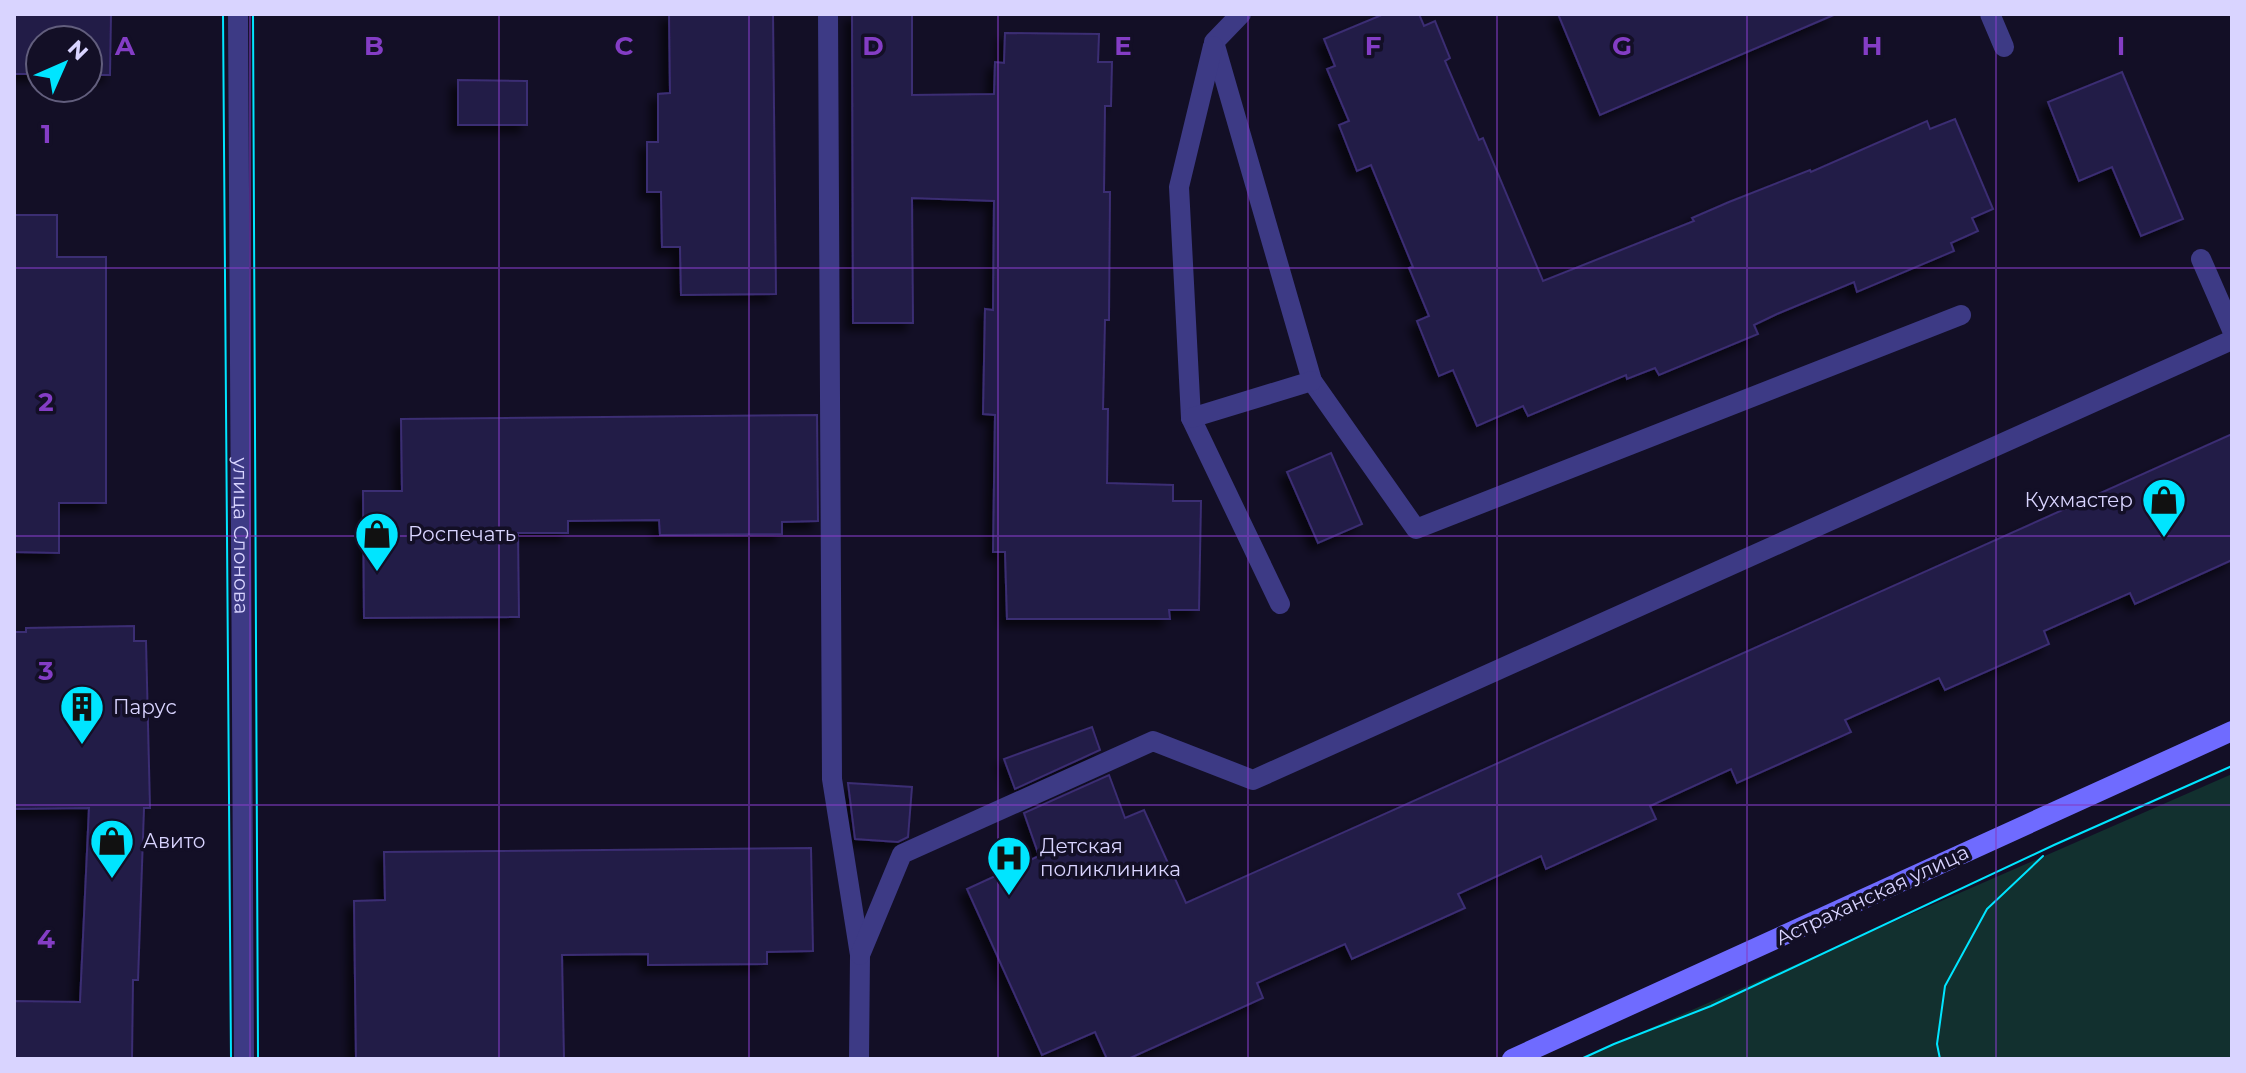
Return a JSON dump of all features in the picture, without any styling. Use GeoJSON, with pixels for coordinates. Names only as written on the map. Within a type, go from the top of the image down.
{"type":"FeatureCollection","features":[{"type":"Feature","properties":{"kind":"main road","name":"Астраханская улица"},"geometry":{"type":"LineString","coordinates":[[1512,1059],[2232,731]]}},
{"type":"Feature","properties":{"kind":"street","name":"улица Слонова"},"geometry":{"type":"LineString","coordinates":[[238,14],[244,1059]]}},
{"type":"Feature","properties":{"kind":"street"},"geometry":{"type":"LineString","coordinates":[[828,14],[832,779],[860,955],[859,1059]]}},
{"type":"Feature","properties":{"kind":"street"},"geometry":{"type":"LineString","coordinates":[[1241,14],[1214,42],[1179,187],[1191,418],[1280,604]]}},
{"type":"Feature","properties":{"kind":"street"},"geometry":{"type":"LineString","coordinates":[[1990,14],[2004,47]]}},
{"type":"Feature","properties":{"kind":"street"},"geometry":{"type":"LineString","coordinates":[[1214,42],[1312,381],[1416,529],[1961,315]]}},
{"type":"Feature","properties":{"kind":"street"},"geometry":{"type":"LineString","coordinates":[[2201,259],[2232,330]]}},
{"type":"Feature","properties":{"kind":"street"},"geometry":{"type":"LineString","coordinates":[[860,955],[902,854],[1111,759],[1153,741],[1253,780],[2232,340]]}},
{"type":"Feature","properties":{"kind":"street"},"geometry":{"type":"LineString","coordinates":[[1191,418],[1312,381]]}},
{"type":"Feature","properties":{"kind":"green space"},"geometry":{"type":"Polygon","coordinates":[[[2232,774],[2232,1059],[1580,1059],[1614,1044],[2232,774]]]}},
{"type":"Feature","properties":{"kind":"building"},"geometry":{"type":"Polygon","coordinates":[[[14,14],[111,14],[110,75],[104,75],[104,24],[24,24],[24,74],[14,74],[14,14]]]}},
{"type":"Feature","properties":{"kind":"building"},"geometry":{"type":"Polygon","coordinates":[[[669,14],[773,14],[776,294],[681,295],[680,247],[662,247],[661,192],[647,192],[647,142],[658,142],[658,94],[670,93],[669,14]]]}},
{"type":"Feature","properties":{"kind":"building"},"geometry":{"type":"Polygon","coordinates":[[[852,14],[912,14],[912,95],[994,94],[995,62],[1004,63],[1005,33],[1099,34],[1098,62],[1112,62],[1111,106],[1105,106],[1104,192],[1110,192],[1109,320],[1105,320],[1103,409],[1108,409],[1107,483],[1173,485],[1173,501],[1201,501],[1199,610],[1169,610],[1170,619],[1007,619],[1005,552],[993,552],[995,415],[983,414],[985,309],[993,310],[994,201],[912,198],[913,323],[853,323],[852,14]]]}},
{"type":"Feature","properties":{"kind":"building"},"geometry":{"type":"Polygon","coordinates":[[[1384,14],[1419,14],[1424,26],[1435,21],[1450,58],[1445,61],[1479,140],[1483,138],[1543,281],[1694,221],[1692,218],[1729,202],[1811,172],[1927,121],[1930,129],[1955,119],[1993,209],[1972,218],[1978,231],[1951,243],[1954,251],[1857,292],[1854,282],[1777,314],[1754,325],[1758,334],[1659,375],[1655,368],[1627,379],[1626,375],[1528,416],[1523,406],[1477,426],[1453,370],[1439,376],[1417,321],[1429,316],[1409,268],[1413,267],[1371,165],[1357,171],[1339,125],[1349,121],[1327,69],[1335,66],[1324,39],[1384,14]]]}},
{"type":"Feature","properties":{"kind":"building"},"geometry":{"type":"Polygon","coordinates":[[[1558,14],[1836,14],[1600,115],[1558,14]]]}},
{"type":"Feature","properties":{"kind":"building"},"geometry":{"type":"Polygon","coordinates":[[[2122,72],[2183,219],[2141,236],[2112,167],[2079,181],[2048,102],[2122,72]]]}},
{"type":"Feature","properties":{"kind":"building"},"geometry":{"type":"Polygon","coordinates":[[[458,80],[527,81],[527,125],[458,125],[458,80]]]}},
{"type":"Feature","properties":{"kind":"building"},"geometry":{"type":"Polygon","coordinates":[[[14,215],[57,215],[57,257],[106,257],[106,503],[59,503],[59,553],[14,552],[14,215]]]}},
{"type":"Feature","properties":{"kind":"building"},"geometry":{"type":"Polygon","coordinates":[[[817,415],[818,521],[782,522],[782,534],[660,535],[659,520],[568,521],[568,533],[518,533],[519,617],[364,618],[363,491],[402,491],[401,419],[817,415]]]}},
{"type":"Feature","properties":{"kind":"building"},"geometry":{"type":"Polygon","coordinates":[[[2232,434],[2232,560],[2135,604],[2130,593],[2044,631],[2049,644],[1945,690],[1939,678],[1845,720],[1851,732],[1737,783],[1731,769],[1650,806],[1656,819],[1546,869],[1541,856],[1458,894],[1465,908],[1352,959],[1345,944],[1257,983],[1263,998],[1128,1059],[1107,1059],[1095,1032],[1042,1055],[967,889],[1039,856],[1024,813],[1109,775],[1125,818],[1144,810],[1186,903],[2232,434]]]}},
{"type":"Feature","properties":{"kind":"building"},"geometry":{"type":"Polygon","coordinates":[[[1331,453],[1362,524],[1318,543],[1287,472],[1331,453]]]}},
{"type":"Feature","properties":{"kind":"building"},"geometry":{"type":"Polygon","coordinates":[[[134,626],[134,641],[146,641],[150,808],[144,808],[138,980],[133,980],[132,1059],[14,1059],[14,1001],[80,1002],[89,808],[14,809],[14,632],[26,632],[26,628],[134,626]]]}},
{"type":"Feature","properties":{"kind":"building"},"geometry":{"type":"Polygon","coordinates":[[[1092,727],[1100,750],[1015,789],[1004,759],[1092,727]]]}},
{"type":"Feature","properties":{"kind":"building"},"geometry":{"type":"Polygon","coordinates":[[[848,783],[912,787],[908,837],[898,842],[855,839],[848,783]]]}},
{"type":"Feature","properties":{"kind":"building"},"geometry":{"type":"Polygon","coordinates":[[[811,848],[813,951],[767,952],[767,964],[648,965],[648,954],[562,955],[564,1059],[356,1059],[354,901],[385,900],[384,852],[811,848]]]}},
{"type":"Feature","properties":{"kind":"tram line"},"geometry":{"type":"LineString","coordinates":[[223,14],[231,1059]]}},
{"type":"Feature","properties":{"kind":"tram line"},"geometry":{"type":"LineString","coordinates":[[253,14],[258,1059]]}},
{"type":"Feature","properties":{"kind":"tram line"},"geometry":{"type":"LineString","coordinates":[[1581,1059],[1711,1006],[2054,845],[2232,766]]}},
{"type":"Feature","properties":{"kind":"tram line"},"geometry":{"type":"LineString","coordinates":[[1940,1059],[1937,1044],[1945,986],[1987,909],[2043,856]]}},
{"type":"Feature","properties":{"kind":"place","name":"Кухмастер"},"geometry":{"type":"Point","coordinates":[2164,539]}},
{"type":"Feature","properties":{"kind":"place","name":"Роспечать"},"geometry":{"type":"Point","coordinates":[377,573]}},
{"type":"Feature","properties":{"kind":"place","name":"Парус"},"geometry":{"type":"Point","coordinates":[82,746]}},
{"type":"Feature","properties":{"kind":"place","name":"Авито"},"geometry":{"type":"Point","coordinates":[112,880]}},
{"type":"Feature","properties":{"kind":"place","name":"Детская поликлиника"},"geometry":{"type":"Point","coordinates":[1009,897]}}]}
